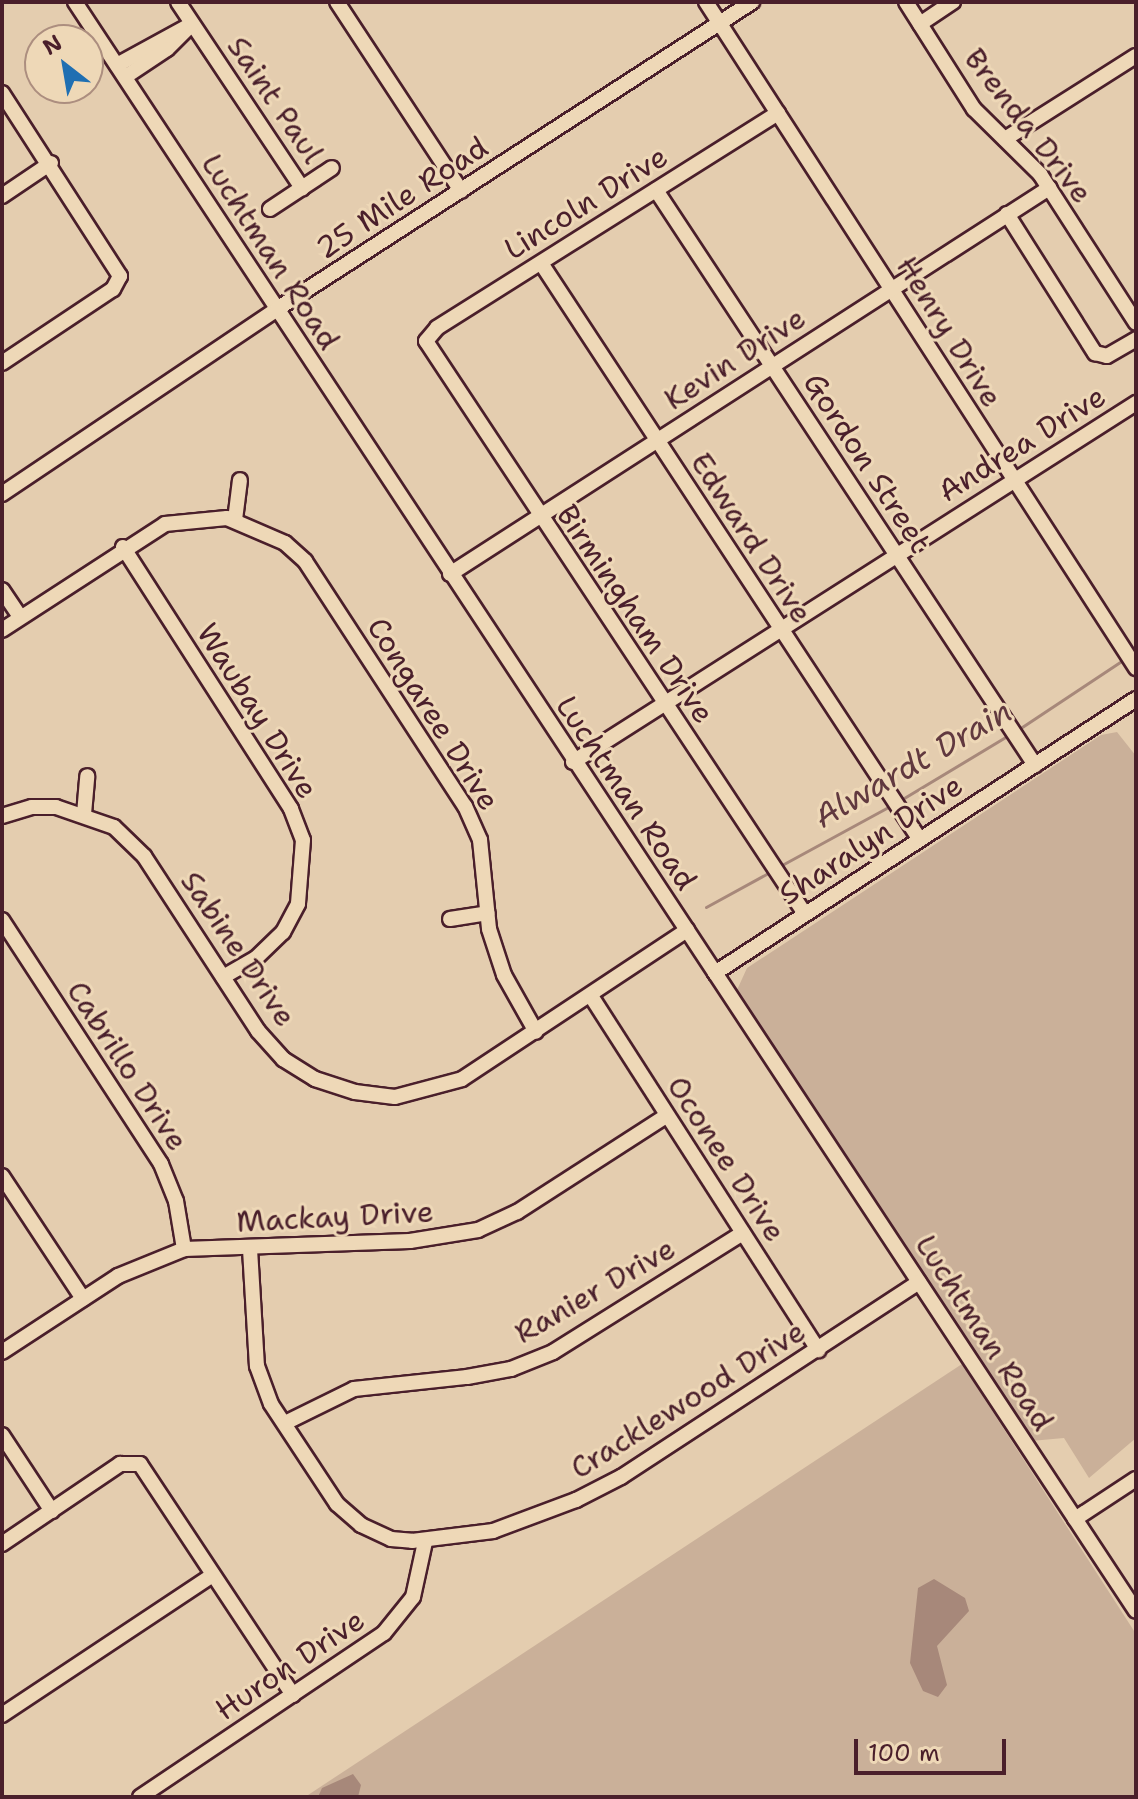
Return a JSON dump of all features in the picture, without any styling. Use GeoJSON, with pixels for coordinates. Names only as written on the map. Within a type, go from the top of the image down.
{"type":"FeatureCollection","features":[{"type":"Feature","properties":{"kind":"street","name":"Luchtman Road"},"geometry":{"type":"LineString","coordinates":[[75,2],[573,762],[1136,1611]]}},
{"type":"Feature","properties":{"kind":"street","name":"Saint Paul"},"geometry":{"type":"LineString","coordinates":[[178,2],[302,188]]}},
{"type":"Feature","properties":{"kind":"street"},"geometry":{"type":"LineString","coordinates":[[337,2],[461,191]]}},
{"type":"Feature","properties":{"kind":"street","name":"Henry Drive"},"geometry":{"type":"LineString","coordinates":[[706,2],[1136,668]]}},
{"type":"Feature","properties":{"kind":"street","name":"25 Mile Road"},"geometry":{"type":"LineString","coordinates":[[2,494],[277,309],[752,2]]}},
{"type":"Feature","properties":{"kind":"street","name":"Brenda Drive"},"geometry":{"type":"LineString","coordinates":[[906,2],[974,109],[1023,153],[1049,188],[1136,323]]}},
{"type":"Feature","properties":{"kind":"street"},"geometry":{"type":"LineString","coordinates":[[920,24],[953,2]]}},
{"type":"Feature","properties":{"kind":"street"},"geometry":{"type":"LineString","coordinates":[[121,71],[192,24]]}},
{"type":"Feature","properties":{"kind":"street"},"geometry":{"type":"LineString","coordinates":[[1005,139],[1135,58]]}},
{"type":"Feature","properties":{"kind":"street"},"geometry":{"type":"LineString","coordinates":[[2,93],[118,267],[113,289],[2,363]]}},
{"type":"Feature","properties":{"kind":"street","name":"Lincoln Drive"},"geometry":{"type":"LineString","coordinates":[[426,341],[437,328],[778,113]]}},
{"type":"Feature","properties":{"kind":"street"},"geometry":{"type":"LineString","coordinates":[[2,196],[51,163]]}},
{"type":"Feature","properties":{"kind":"street"},"geometry":{"type":"LineString","coordinates":[[270,209],[332,168]]}},
{"type":"Feature","properties":{"kind":"street","name":"Kevin Drive"},"geometry":{"type":"LineString","coordinates":[[450,574],[1049,188]]}},
{"type":"Feature","properties":{"kind":"street","name":"Gordon Street"},"geometry":{"type":"LineString","coordinates":[[656,190],[1035,765]]}},
{"type":"Feature","properties":{"kind":"street"},"geometry":{"type":"LineString","coordinates":[[1007,214],[1095,353],[1107,356],[1136,339]]}},
{"type":"Feature","properties":{"kind":"street","name":"Edward Drive"},"geometry":{"type":"LineString","coordinates":[[541,263],[920,840]]}},
{"type":"Feature","properties":{"kind":"street","name":"Birmingham Drive"},"geometry":{"type":"LineString","coordinates":[[426,341],[539,517],[805,914]]}},
{"type":"Feature","properties":{"kind":"street","name":"Andrea Drive"},"geometry":{"type":"LineString","coordinates":[[573,762],[1136,403]]}},
{"type":"Feature","properties":{"kind":"street"},"geometry":{"type":"LineString","coordinates":[[2,630],[123,547],[165,524],[231,519],[240,480]]}},
{"type":"Feature","properties":{"kind":"street","name":"Congaree Drive"},"geometry":{"type":"LineString","coordinates":[[231,519],[285,543],[305,561],[465,806],[480,840],[488,913],[504,975],[536,1032]]}},
{"type":"Feature","properties":{"kind":"street","name":"Waubay Drive"},"geometry":{"type":"LineString","coordinates":[[123,547],[291,809],[303,840],[298,904],[283,932],[256,958],[223,977]]}},
{"type":"Feature","properties":{"kind":"street"},"geometry":{"type":"LineString","coordinates":[[2,590],[20,617]]}},
{"type":"Feature","properties":{"kind":"street","name":"Sharalyn Drive"},"geometry":{"type":"LineString","coordinates":[[715,973],[1136,699]]}},
{"type":"Feature","properties":{"kind":"street"},"geometry":{"type":"LineString","coordinates":[[84,814],[87,776]]}},
{"type":"Feature","properties":{"kind":"street","name":"Sabine Drive"},"geometry":{"type":"LineString","coordinates":[[2,816],[32,807],[84,814],[114,827],[144,856],[258,1031],[283,1059],[315,1079],[355,1092],[395,1097],[431,1091],[462,1079],[687,930]]}},
{"type":"Feature","properties":{"kind":"street"},"geometry":{"type":"LineString","coordinates":[[450,919],[488,913]]}},
{"type":"Feature","properties":{"kind":"street","name":"Cabrillo Drive"},"geometry":{"type":"LineString","coordinates":[[2,920],[161,1164],[176,1201],[184,1249]]}},
{"type":"Feature","properties":{"kind":"street","name":"Oconee Drive"},"geometry":{"type":"LineString","coordinates":[[591,996],[818,1350]]}},
{"type":"Feature","properties":{"kind":"street","name":"Mackay Drive"},"geometry":{"type":"LineString","coordinates":[[2,1352],[132,1269],[184,1249],[410,1241],[478,1230],[517,1212],[666,1116]]}},
{"type":"Feature","properties":{"kind":"street"},"geometry":{"type":"LineString","coordinates":[[2,1176],[83,1299]]}},
{"type":"Feature","properties":{"kind":"street","name":"Ranier Drive"},"geometry":{"type":"LineString","coordinates":[[285,1423],[354,1389],[496,1372],[553,1352],[743,1233]]}},
{"type":"Feature","properties":{"kind":"street","name":"Cracklewood Drive"},"geometry":{"type":"LineString","coordinates":[[250,1249],[257,1366],[285,1423],[337,1504],[361,1525],[391,1539],[425,1542],[493,1531],[576,1500],[818,1350],[919,1282]]}},
{"type":"Feature","properties":{"kind":"street"},"geometry":{"type":"LineString","coordinates":[[2,1435],[52,1511]]}},
{"type":"Feature","properties":{"kind":"street"},"geometry":{"type":"LineString","coordinates":[[2,1544],[120,1464],[133,1461],[146,1470],[293,1695]]}},
{"type":"Feature","properties":{"kind":"street"},"geometry":{"type":"LineString","coordinates":[[1075,1519],[1136,1479]]}},
{"type":"Feature","properties":{"kind":"street","name":"Huron Drive"},"geometry":{"type":"LineString","coordinates":[[140,1797],[374,1641],[400,1616],[422,1572],[425,1542]]}},
{"type":"Feature","properties":{"kind":"street"},"geometry":{"type":"LineString","coordinates":[[2,1715],[213,1575]]}},
{"type":"Feature","properties":{"kind":"shaded area"},"geometry":{"type":"Polygon","coordinates":[[[1117,732],[1136,756],[1136,1438],[1089,1478],[1064,1438],[1031,1441],[737,990],[747,968],[1101,735],[1117,732]]]}},
{"type":"Feature","properties":{"kind":"shaded area"},"geometry":{"type":"Polygon","coordinates":[[[962,1364],[1136,1634],[1136,1797],[305,1797],[962,1364]]]}},
{"type":"Feature","properties":{"kind":"shaded area"},"geometry":{"type":"Polygon","coordinates":[[[934,1579],[965,1598],[969,1611],[937,1646],[947,1685],[938,1697],[923,1691],[910,1663],[918,1588],[934,1579]]]}},
{"type":"Feature","properties":{"kind":"shaded area"},"geometry":{"type":"Polygon","coordinates":[[[353,1774],[361,1785],[358,1797],[318,1797],[322,1788],[353,1774]]]}},
{"type":"Feature","properties":{"kind":"waterway","name":"Alwardt Drain"},"geometry":{"type":"LineString","coordinates":[[1019,729],[1126,658]]}},
{"type":"Feature","properties":{"kind":"waterway","name":"Alwardt Drain"},"geometry":{"type":"LineString","coordinates":[[899,801],[1009,735]]}},
{"type":"Feature","properties":{"kind":"waterway","name":"Alwardt Drain"},"geometry":{"type":"LineString","coordinates":[[780,866],[892,805]]}},
{"type":"Feature","properties":{"kind":"waterway","name":"Alwardt Drain"},"geometry":{"type":"LineString","coordinates":[[706,907],[770,872]]}}]}
